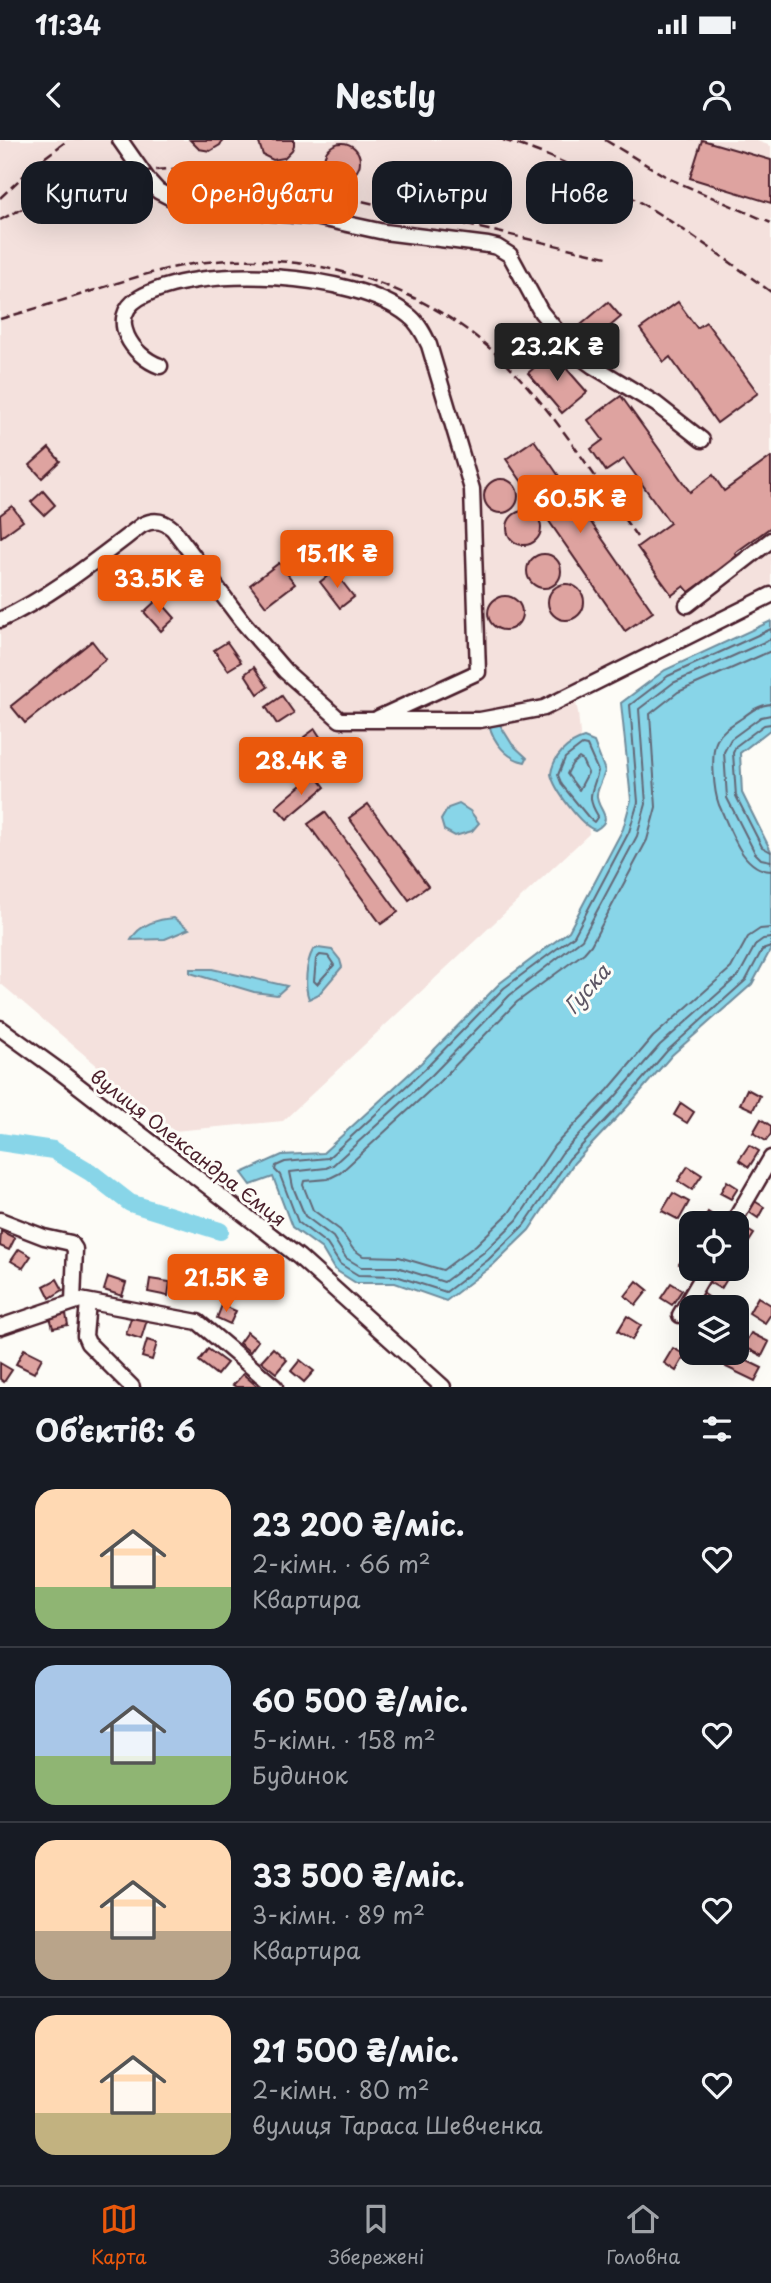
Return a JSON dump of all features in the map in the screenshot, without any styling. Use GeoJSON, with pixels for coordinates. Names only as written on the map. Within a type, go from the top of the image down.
{"type":"FeatureCollection","features":[{"type":"Feature","properties":{"kind":"street"},"geometry":{"type":"LineString","coordinates":[[120,140],[158,191],[177,201],[206,202],[264,212],[315,216],[362,229],[488,245],[504,250],[513,260],[541,312],[575,353],[656,404],[702,440]]}},
{"type":"Feature","properties":{"kind":"street"},"geometry":{"type":"LineString","coordinates":[[160,366],[143,357],[128,340],[123,318],[127,308],[136,299],[154,291],[198,280],[275,277],[325,284],[397,307],[421,330],[429,345],[472,489],[478,672],[373,720]]}},
{"type":"Feature","properties":{"kind":"street"},"geometry":{"type":"LineString","coordinates":[[0,620],[23,610],[71,579],[142,525],[151,521],[160,522],[173,529],[242,621],[285,671],[340,720],[480,720],[544,708],[771,595]]}},
{"type":"Feature","properties":{"kind":"street"},"geometry":{"type":"LineString","coordinates":[[687,605],[771,540]]}},
{"type":"Feature","properties":{"kind":"street","name":"вулиця Олександра Ємця"},"geometry":{"type":"LineString","coordinates":[[0,1028],[299,1257],[443,1387]]}},
{"type":"Feature","properties":{"kind":"street"},"geometry":{"type":"LineString","coordinates":[[740,1211],[771,1158]]}},
{"type":"Feature","properties":{"kind":"street"},"geometry":{"type":"LineString","coordinates":[[0,1220],[44,1237],[71,1243],[75,1249],[73,1302]]}},
{"type":"Feature","properties":{"kind":"street"},"geometry":{"type":"LineString","coordinates":[[88,1301],[85,1336],[88,1343],[132,1387]]}},
{"type":"Feature","properties":{"kind":"street"},"geometry":{"type":"LineString","coordinates":[[2,1330],[73,1302],[88,1301],[198,1322],[275,1387]]}},
{"type":"Feature","properties":{"kind":"shaded area"},"geometry":{"type":"Polygon","coordinates":[[[0,140],[754,140],[771,146],[771,588],[572,686],[578,712],[589,834],[283,1121],[174,1131],[0,983],[0,140]]]}},
{"type":"Feature","properties":{"kind":"water"},"geometry":{"type":"Polygon","coordinates":[[[771,621],[771,729],[740,753],[742,793],[771,851],[771,949],[752,984],[672,1055],[574,1163],[529,1230],[493,1265],[446,1301],[395,1283],[356,1283],[334,1269],[322,1249],[292,1227],[273,1177],[251,1185],[242,1173],[282,1155],[323,1153],[421,1063],[500,983],[569,931],[623,829],[631,800],[621,703],[665,670],[771,621]]]}},
{"type":"Feature","properties":{"kind":"water"},"geometry":{"type":"Polygon","coordinates":[[[497,720],[512,744],[527,758],[525,762],[512,757],[497,743],[489,724],[497,720]]]}},
{"type":"Feature","properties":{"kind":"water"},"geometry":{"type":"Polygon","coordinates":[[[584,738],[594,742],[605,771],[597,799],[605,817],[601,826],[595,830],[583,822],[569,806],[557,789],[551,774],[562,752],[572,743],[584,738]]]}},
{"type":"Feature","properties":{"kind":"water"},"geometry":{"type":"Polygon","coordinates":[[[459,804],[470,811],[479,823],[472,831],[455,836],[444,830],[441,820],[448,808],[459,804]]]}},
{"type":"Feature","properties":{"kind":"water"},"geometry":{"type":"Polygon","coordinates":[[[174,918],[189,929],[165,939],[131,940],[144,926],[174,918]]]}},
{"type":"Feature","properties":{"kind":"water"},"geometry":{"type":"Polygon","coordinates":[[[313,950],[332,950],[342,967],[319,994],[309,999],[307,968],[313,950]]]}},
{"type":"Feature","properties":{"kind":"water"},"geometry":{"type":"Polygon","coordinates":[[[190,969],[212,969],[287,986],[277,995],[254,992],[190,973],[190,969]]]}},
{"type":"Feature","properties":{"kind":"building"},"geometry":{"type":"Polygon","coordinates":[[[190,140],[223,140],[210,151],[199,149],[190,140]]]}},
{"type":"Feature","properties":{"kind":"building"},"geometry":{"type":"Polygon","coordinates":[[[258,140],[294,140],[294,145],[284,158],[273,160],[263,155],[258,140]]]}},
{"type":"Feature","properties":{"kind":"building"},"geometry":{"type":"Polygon","coordinates":[[[702,140],[771,160],[771,203],[690,178],[702,140]]]}},
{"type":"Feature","properties":{"kind":"building"},"geometry":{"type":"Polygon","coordinates":[[[342,143],[355,148],[360,161],[358,168],[358,161],[324,161],[329,148],[342,143]]]}},
{"type":"Feature","properties":{"kind":"building"},"geometry":{"type":"Polygon","coordinates":[[[608,302],[621,317],[582,350],[569,335],[608,302]]]}},
{"type":"Feature","properties":{"kind":"building"},"geometry":{"type":"Polygon","coordinates":[[[678,302],[697,328],[706,322],[758,393],[717,423],[670,357],[664,362],[640,329],[678,302]]]}},
{"type":"Feature","properties":{"kind":"building"},"geometry":{"type":"Polygon","coordinates":[[[552,352],[587,392],[562,413],[528,373],[552,352]]]}},
{"type":"Feature","properties":{"kind":"building"},"geometry":{"type":"Polygon","coordinates":[[[621,396],[690,492],[713,475],[724,491],[771,457],[771,527],[735,553],[738,557],[689,592],[684,586],[672,595],[637,547],[670,523],[624,459],[606,471],[591,449],[603,440],[588,420],[621,396]]]}},
{"type":"Feature","properties":{"kind":"building"},"geometry":{"type":"Polygon","coordinates":[[[534,440],[653,612],[625,631],[506,459],[534,440]]]}},
{"type":"Feature","properties":{"kind":"building"},"geometry":{"type":"Polygon","coordinates":[[[49,448],[60,461],[42,478],[30,465],[49,448]]]}},
{"type":"Feature","properties":{"kind":"building"},"geometry":{"type":"Polygon","coordinates":[[[501,479],[513,484],[518,496],[513,508],[501,513],[489,508],[484,496],[489,484],[501,479]]]}},
{"type":"Feature","properties":{"kind":"building"},"geometry":{"type":"Polygon","coordinates":[[[43,491],[55,505],[44,515],[31,502],[43,491]]]}},
{"type":"Feature","properties":{"kind":"building"},"geometry":{"type":"Polygon","coordinates":[[[12,506],[23,521],[1,537],[0,515],[12,506]]]}},
{"type":"Feature","properties":{"kind":"building"},"geometry":{"type":"Polygon","coordinates":[[[524,511],[536,516],[541,528],[536,540],[524,545],[512,540],[507,528],[512,516],[524,511]]]}},
{"type":"Feature","properties":{"kind":"building"},"geometry":{"type":"Polygon","coordinates":[[[544,554],[556,559],[561,571],[556,583],[544,588],[532,583],[527,571],[532,559],[544,554]]]}},
{"type":"Feature","properties":{"kind":"building"},"geometry":{"type":"Polygon","coordinates":[[[279,563],[295,584],[266,606],[250,585],[279,563]]]}},
{"type":"Feature","properties":{"kind":"building"},"geometry":{"type":"Polygon","coordinates":[[[334,571],[354,597],[340,608],[320,582],[334,571]]]}},
{"type":"Feature","properties":{"kind":"building"},"geometry":{"type":"Polygon","coordinates":[[[566,584],[578,590],[584,602],[578,614],[566,620],[554,614],[548,602],[554,590],[566,584]]]}},
{"type":"Feature","properties":{"kind":"building"},"geometry":{"type":"Polygon","coordinates":[[[505,596],[517,601],[522,613],[517,625],[505,630],[493,625],[488,613],[493,601],[505,596]]]}},
{"type":"Feature","properties":{"kind":"building"},"geometry":{"type":"Polygon","coordinates":[[[158,599],[175,618],[161,631],[144,612],[158,599]]]}},
{"type":"Feature","properties":{"kind":"building"},"geometry":{"type":"Polygon","coordinates":[[[92,641],[106,659],[25,723],[11,706],[92,641]]]}},
{"type":"Feature","properties":{"kind":"building"},"geometry":{"type":"Polygon","coordinates":[[[227,642],[241,662],[228,670],[214,650],[227,642]]]}},
{"type":"Feature","properties":{"kind":"building"},"geometry":{"type":"Polygon","coordinates":[[[254,667],[268,687],[258,694],[245,674],[254,667]]]}},
{"type":"Feature","properties":{"kind":"building"},"geometry":{"type":"Polygon","coordinates":[[[282,696],[294,713],[277,724],[266,707],[282,696]]]}},
{"type":"Feature","properties":{"kind":"building"},"geometry":{"type":"Polygon","coordinates":[[[315,729],[328,749],[317,757],[304,737],[315,729]]]}},
{"type":"Feature","properties":{"kind":"building"},"geometry":{"type":"Polygon","coordinates":[[[315,774],[325,787],[287,819],[276,807],[315,774]]]}},
{"type":"Feature","properties":{"kind":"building"},"geometry":{"type":"Polygon","coordinates":[[[368,804],[428,886],[409,900],[349,818],[368,804]]]}},
{"type":"Feature","properties":{"kind":"building"},"geometry":{"type":"Polygon","coordinates":[[[325,812],[398,912],[381,924],[308,824],[325,812]]]}},
{"type":"Feature","properties":{"kind":"building"},"geometry":{"type":"Polygon","coordinates":[[[747,1089],[760,1096],[753,1110],[740,1104],[747,1089]]]}},
{"type":"Feature","properties":{"kind":"building"},"geometry":{"type":"Polygon","coordinates":[[[681,1103],[694,1112],[687,1123],[674,1115],[681,1103]]]}},
{"type":"Feature","properties":{"kind":"building"},"geometry":{"type":"Polygon","coordinates":[[[761,1119],[771,1126],[771,1134],[766,1141],[753,1133],[761,1119]]]}},
{"type":"Feature","properties":{"kind":"building"},"geometry":{"type":"Polygon","coordinates":[[[749,1145],[759,1151],[749,1167],[739,1160],[749,1145]]]}},
{"type":"Feature","properties":{"kind":"building"},"geometry":{"type":"Polygon","coordinates":[[[688,1166],[702,1175],[692,1190],[678,1181],[688,1166]]]}},
{"type":"Feature","properties":{"kind":"building"},"geometry":{"type":"Polygon","coordinates":[[[727,1181],[738,1188],[731,1199],[720,1193],[727,1181]]]}},
{"type":"Feature","properties":{"kind":"building"},"geometry":{"type":"Polygon","coordinates":[[[673,1193],[689,1202],[684,1211],[679,1211],[679,1220],[662,1211],[673,1193]]]}},
{"type":"Feature","properties":{"kind":"building"},"geometry":{"type":"Polygon","coordinates":[[[753,1200],[764,1207],[758,1218],[746,1210],[753,1200]]]}},
{"type":"Feature","properties":{"kind":"building"},"geometry":{"type":"Polygon","coordinates":[[[1,1231],[15,1238],[9,1250],[0,1246],[1,1231]]]}},
{"type":"Feature","properties":{"kind":"building"},"geometry":{"type":"Polygon","coordinates":[[[19,1249],[31,1256],[23,1268],[11,1261],[19,1249]]]}},
{"type":"Feature","properties":{"kind":"building"},"geometry":{"type":"Polygon","coordinates":[[[199,1259],[216,1264],[211,1281],[193,1276],[199,1259]]]}},
{"type":"Feature","properties":{"kind":"building"},"geometry":{"type":"Polygon","coordinates":[[[108,1277],[126,1283],[122,1296],[104,1290],[108,1277]]]}},
{"type":"Feature","properties":{"kind":"building"},"geometry":{"type":"Polygon","coordinates":[[[57,1279],[63,1290],[50,1298],[44,1286],[57,1279]]]}},
{"type":"Feature","properties":{"kind":"building"},"geometry":{"type":"Polygon","coordinates":[[[150,1279],[170,1282],[168,1296],[148,1292],[150,1279]]]}},
{"type":"Feature","properties":{"kind":"building"},"geometry":{"type":"Polygon","coordinates":[[[637,1281],[648,1290],[636,1305],[625,1296],[637,1281]]]}},
{"type":"Feature","properties":{"kind":"building"},"geometry":{"type":"Polygon","coordinates":[[[707,1281],[726,1281],[721,1289],[707,1281]]]}},
{"type":"Feature","properties":{"kind":"building"},"geometry":{"type":"Polygon","coordinates":[[[671,1283],[682,1290],[672,1305],[661,1298],[671,1283]]]}},
{"type":"Feature","properties":{"kind":"building"},"geometry":{"type":"Polygon","coordinates":[[[758,1297],[771,1305],[771,1314],[765,1323],[749,1313],[758,1297]]]}},
{"type":"Feature","properties":{"kind":"building"},"geometry":{"type":"Polygon","coordinates":[[[222,1305],[236,1311],[230,1324],[217,1318],[222,1305]]]}},
{"type":"Feature","properties":{"kind":"building"},"geometry":{"type":"Polygon","coordinates":[[[66,1314],[68,1325],[53,1328],[50,1317],[66,1314]]]}},
{"type":"Feature","properties":{"kind":"building"},"geometry":{"type":"Polygon","coordinates":[[[132,1315],[147,1320],[141,1339],[126,1334],[132,1315]]]}},
{"type":"Feature","properties":{"kind":"building"},"geometry":{"type":"Polygon","coordinates":[[[627,1316],[641,1325],[632,1340],[618,1331],[627,1316]]]}},
{"type":"Feature","properties":{"kind":"building"},"geometry":{"type":"Polygon","coordinates":[[[247,1332],[258,1341],[250,1352],[239,1343],[247,1332]]]}},
{"type":"Feature","properties":{"kind":"building"},"geometry":{"type":"Polygon","coordinates":[[[751,1333],[769,1342],[762,1356],[749,1349],[751,1333]]]}},
{"type":"Feature","properties":{"kind":"building"},"geometry":{"type":"Polygon","coordinates":[[[147,1340],[157,1343],[152,1360],[142,1357],[147,1340]]]}},
{"type":"Feature","properties":{"kind":"building"},"geometry":{"type":"Polygon","coordinates":[[[273,1348],[287,1360],[276,1373],[261,1361],[273,1348]]]}},
{"type":"Feature","properties":{"kind":"building"},"geometry":{"type":"Polygon","coordinates":[[[673,1348],[679,1352],[679,1365],[676,1371],[664,1363],[673,1348]]]}},
{"type":"Feature","properties":{"kind":"building"},"geometry":{"type":"Polygon","coordinates":[[[24,1349],[42,1358],[34,1373],[16,1364],[24,1349]]]}},
{"type":"Feature","properties":{"kind":"building"},"geometry":{"type":"Polygon","coordinates":[[[208,1349],[227,1363],[217,1375],[199,1361],[208,1349]]]}},
{"type":"Feature","properties":{"kind":"building"},"geometry":{"type":"Polygon","coordinates":[[[300,1360],[314,1371],[304,1382],[291,1371],[300,1360]]]}},
{"type":"Feature","properties":{"kind":"building"},"geometry":{"type":"Polygon","coordinates":[[[749,1362],[762,1368],[755,1381],[726,1367],[749,1365],[749,1362]]]}},
{"type":"Feature","properties":{"kind":"building"},"geometry":{"type":"Polygon","coordinates":[[[0,1363],[12,1370],[4,1382],[0,1379],[0,1363]]]}},
{"type":"Feature","properties":{"kind":"building"},"geometry":{"type":"Polygon","coordinates":[[[243,1374],[258,1387],[233,1385],[243,1374]]]}},
{"type":"Feature","properties":{"kind":"waterway","name":"Гуска"},"geometry":{"type":"LineString","coordinates":[[0,1142],[53,1150],[90,1172],[130,1203],[220,1231]]}},
{"type":"Feature","properties":{"kind":"railway"},"geometry":{"type":"LineString","coordinates":[[0,198],[36,164],[68,140]]}},
{"type":"Feature","properties":{"kind":"railway"},"geometry":{"type":"LineString","coordinates":[[503,140],[540,153],[610,185],[676,225],[771,292]]}},
{"type":"Feature","properties":{"kind":"railway"},"geometry":{"type":"LineString","coordinates":[[605,140],[670,179],[771,223]]}},
{"type":"Feature","properties":{"kind":"railway"},"geometry":{"type":"LineString","coordinates":[[0,220],[60,193],[120,175],[183,169],[215,170],[248,175],[607,257]]}},
{"type":"Feature","properties":{"kind":"railway"},"geometry":{"type":"LineString","coordinates":[[0,319],[145,275],[199,263],[278,261],[318,266],[357,276],[394,289],[430,307],[464,328],[495,353],[553,418],[637,537]]}}]}
